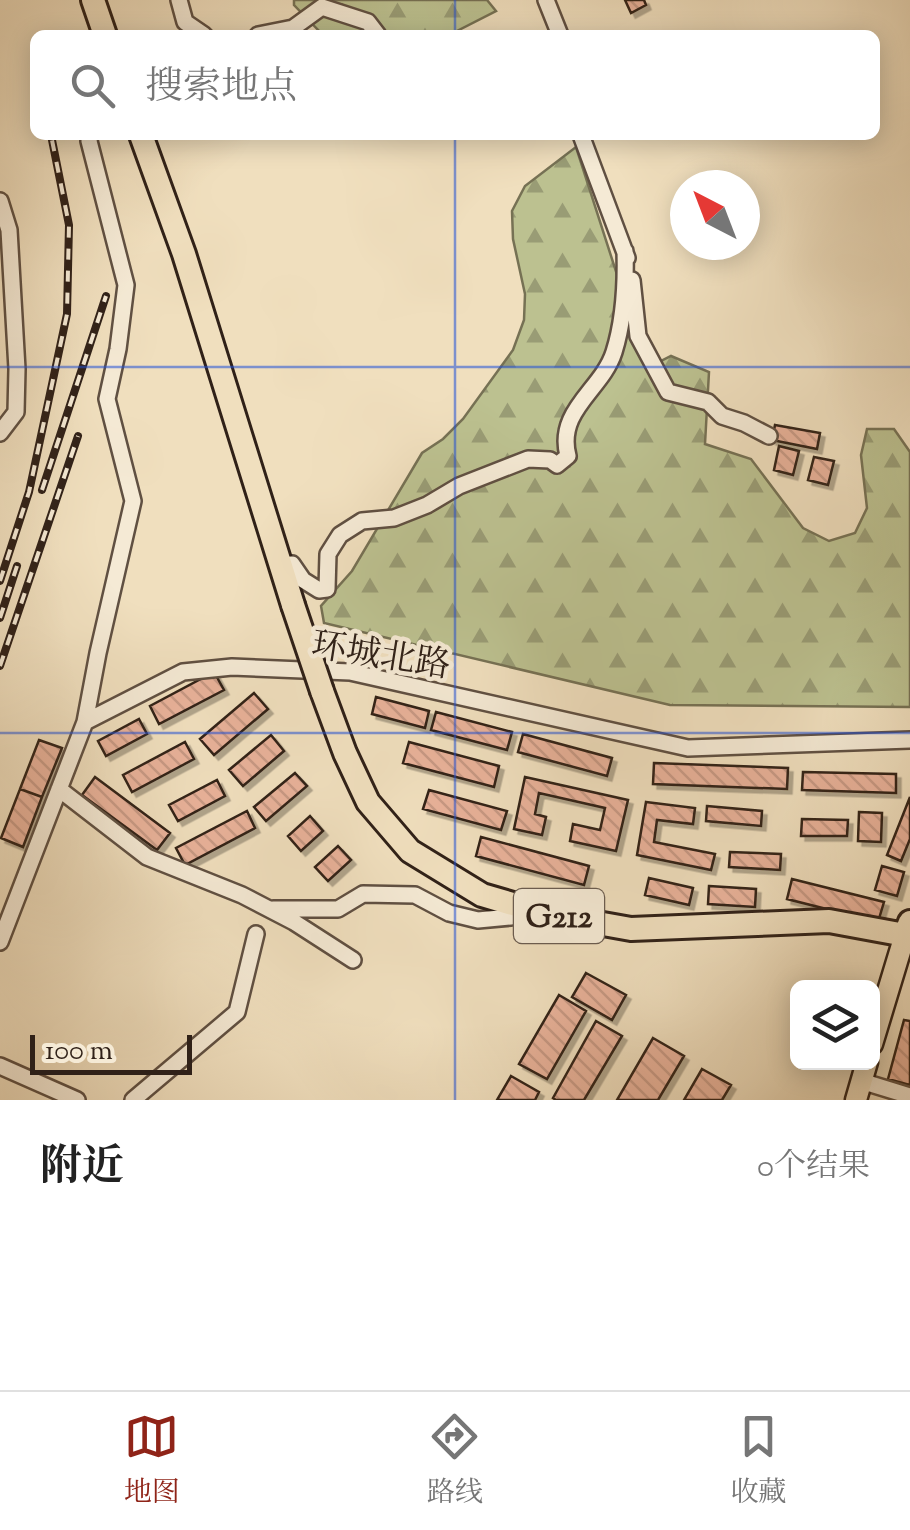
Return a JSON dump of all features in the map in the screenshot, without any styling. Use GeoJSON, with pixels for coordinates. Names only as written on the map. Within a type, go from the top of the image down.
{"type":"FeatureCollection","features":[{"type":"Feature","properties":{"kind":"highway"},"geometry":{"type":"LineString","coordinates":[[93,0],[103,30]]}},
{"type":"Feature","properties":{"kind":"highway","name":"G212"},"geometry":{"type":"LineString","coordinates":[[143,140],[184,254],[322,691],[368,802],[410,851],[482,895],[631,929],[829,921],[909,932]]}},
{"type":"Feature","properties":{"kind":"main road"},"geometry":{"type":"LineString","coordinates":[[880,1020],[909,932]]}},
{"type":"Feature","properties":{"kind":"street"},"geometry":{"type":"LineString","coordinates":[[179,0],[185,22],[197,30]]}},
{"type":"Feature","properties":{"kind":"street"},"geometry":{"type":"LineString","coordinates":[[546,0],[558,30]]}},
{"type":"Feature","properties":{"kind":"street"},"geometry":{"type":"LineString","coordinates":[[283,30],[293,28],[322,7],[368,22],[374,30]]}},
{"type":"Feature","properties":{"kind":"street"},"geometry":{"type":"LineString","coordinates":[[0,942],[85,722],[133,501],[107,398],[126,286],[91,140]]}},
{"type":"Feature","properties":{"kind":"street"},"geometry":{"type":"LineString","coordinates":[[583,140],[625,250],[638,336],[668,392],[708,402],[722,416],[769,436]]}},
{"type":"Feature","properties":{"kind":"street"},"geometry":{"type":"LineString","coordinates":[[0,201],[10,230],[17,368],[16,412],[0,433]]}},
{"type":"Feature","properties":{"kind":"street"},"geometry":{"type":"LineString","coordinates":[[280,565],[292,564],[303,580],[319,590],[327,588],[328,554],[340,535],[362,521],[394,518],[459,486],[528,459],[550,460],[557,465],[563,462],[568,456],[568,423],[613,355],[626,283],[625,250]]}},
{"type":"Feature","properties":{"kind":"street","name":"环城北路"},"geometry":{"type":"LineString","coordinates":[[85,722],[183,672],[232,666],[350,672],[688,748],[910,740]]}},
{"type":"Feature","properties":{"kind":"street"},"geometry":{"type":"LineString","coordinates":[[59,790],[147,857],[269,909],[353,960]]}},
{"type":"Feature","properties":{"kind":"street"},"geometry":{"type":"LineString","coordinates":[[269,909],[338,909],[363,894],[415,895],[448,913],[478,920],[511,917],[528,908]]}},
{"type":"Feature","properties":{"kind":"street"},"geometry":{"type":"LineString","coordinates":[[133,1100],[237,1012],[256,934]]}},
{"type":"Feature","properties":{"kind":"street"},"geometry":{"type":"LineString","coordinates":[[0,1066],[76,1100]]}},
{"type":"Feature","properties":{"kind":"street"},"geometry":{"type":"LineString","coordinates":[[861,1081],[910,1096]]}},
{"type":"Feature","properties":{"kind":"green space"},"geometry":{"type":"Polygon","coordinates":[[[294,0],[487,0],[496,11],[459,30],[318,30],[294,5],[294,0]]]}},
{"type":"Feature","properties":{"kind":"green space"},"geometry":{"type":"Polygon","coordinates":[[[576,147],[647,368],[671,356],[709,372],[705,444],[751,459],[803,528],[829,541],[855,533],[867,508],[861,455],[867,429],[894,429],[910,452],[910,707],[670,705],[324,623],[321,606],[352,571],[422,453],[463,419],[513,350],[524,320],[525,294],[513,239],[512,211],[525,186],[576,147]]]}},
{"type":"Feature","properties":{"kind":"building"},"geometry":{"type":"Polygon","coordinates":[[[625,0],[644,0],[646,5],[631,13],[625,0]]]}},
{"type":"Feature","properties":{"kind":"building"},"geometry":{"type":"Polygon","coordinates":[[[775,425],[820,433],[817,449],[772,440],[775,425]]]}},
{"type":"Feature","properties":{"kind":"building"},"geometry":{"type":"Polygon","coordinates":[[[779,446],[799,451],[793,475],[774,470],[779,446]]]}},
{"type":"Feature","properties":{"kind":"building"},"geometry":{"type":"Polygon","coordinates":[[[814,457],[834,461],[828,485],[808,480],[814,457]]]}},
{"type":"Feature","properties":{"kind":"building"},"geometry":{"type":"Polygon","coordinates":[[[214,672],[224,690],[159,724],[150,706],[214,672]]]}},
{"type":"Feature","properties":{"kind":"building"},"geometry":{"type":"Polygon","coordinates":[[[254,693],[268,709],[214,755],[200,739],[254,693]]]}},
{"type":"Feature","properties":{"kind":"building"},"geometry":{"type":"Polygon","coordinates":[[[376,697],[429,711],[425,728],[372,714],[376,697]]]}},
{"type":"Feature","properties":{"kind":"building"},"geometry":{"type":"Polygon","coordinates":[[[436,712],[512,732],[507,750],[431,730],[436,712]]]}},
{"type":"Feature","properties":{"kind":"building"},"geometry":{"type":"Polygon","coordinates":[[[139,719],[147,734],[106,756],[98,741],[139,719]]]}},
{"type":"Feature","properties":{"kind":"building"},"geometry":{"type":"Polygon","coordinates":[[[523,734],[612,758],[607,776],[518,752],[523,734]]]}},
{"type":"Feature","properties":{"kind":"building"},"geometry":{"type":"Polygon","coordinates":[[[271,735],[284,751],[243,786],[229,770],[271,735]]]}},
{"type":"Feature","properties":{"kind":"building"},"geometry":{"type":"Polygon","coordinates":[[[39,740],[62,748],[42,797],[20,789],[39,740]]]}},
{"type":"Feature","properties":{"kind":"building"},"geometry":{"type":"Polygon","coordinates":[[[185,742],[194,759],[132,792],[123,775],[185,742]]]}},
{"type":"Feature","properties":{"kind":"building"},"geometry":{"type":"Polygon","coordinates":[[[409,742],[499,766],[494,787],[403,763],[409,742]]]}},
{"type":"Feature","properties":{"kind":"building"},"geometry":{"type":"Polygon","coordinates":[[[654,763],[788,768],[787,789],[653,784],[654,763]]]}},
{"type":"Feature","properties":{"kind":"building"},"geometry":{"type":"Polygon","coordinates":[[[803,772],[896,774],[896,793],[802,790],[803,772]]]}},
{"type":"Feature","properties":{"kind":"building"},"geometry":{"type":"Polygon","coordinates":[[[295,773],[307,786],[266,821],[254,807],[295,773]]]}},
{"type":"Feature","properties":{"kind":"building"},"geometry":{"type":"Polygon","coordinates":[[[95,777],[170,833],[157,850],[82,795],[95,777]]]}},
{"type":"Feature","properties":{"kind":"building"},"geometry":{"type":"Polygon","coordinates":[[[525,777],[628,800],[616,851],[570,841],[573,824],[600,830],[605,808],[539,793],[535,814],[546,817],[542,835],[514,829],[525,777]]]}},
{"type":"Feature","properties":{"kind":"building"},"geometry":{"type":"Polygon","coordinates":[[[217,780],[225,796],[178,821],[169,805],[217,780]]]}},
{"type":"Feature","properties":{"kind":"building"},"geometry":{"type":"Polygon","coordinates":[[[20,789],[42,797],[23,847],[1,838],[20,789]]]}},
{"type":"Feature","properties":{"kind":"building"},"geometry":{"type":"Polygon","coordinates":[[[429,790],[507,811],[501,830],[423,809],[429,790]]]}},
{"type":"Feature","properties":{"kind":"building"},"geometry":{"type":"Polygon","coordinates":[[[910,797],[910,839],[901,861],[887,855],[910,797]]]}},
{"type":"Feature","properties":{"kind":"building"},"geometry":{"type":"Polygon","coordinates":[[[646,802],[695,808],[693,824],[657,820],[654,842],[715,854],[711,870],[637,855],[646,802]]]}},
{"type":"Feature","properties":{"kind":"building"},"geometry":{"type":"Polygon","coordinates":[[[707,806],[762,811],[761,826],[706,821],[707,806]]]}},
{"type":"Feature","properties":{"kind":"building"},"geometry":{"type":"Polygon","coordinates":[[[247,811],[255,828],[185,865],[176,848],[247,811]]]}},
{"type":"Feature","properties":{"kind":"building"},"geometry":{"type":"Polygon","coordinates":[[[859,812],[882,813],[881,842],[858,841],[859,812]]]}},
{"type":"Feature","properties":{"kind":"building"},"geometry":{"type":"Polygon","coordinates":[[[310,816],[323,831],[301,851],[288,836],[310,816]]]}},
{"type":"Feature","properties":{"kind":"building"},"geometry":{"type":"Polygon","coordinates":[[[802,819],[848,820],[847,836],[801,836],[802,819]]]}},
{"type":"Feature","properties":{"kind":"building"},"geometry":{"type":"Polygon","coordinates":[[[481,837],[589,866],[584,885],[476,856],[481,837]]]}},
{"type":"Feature","properties":{"kind":"building"},"geometry":{"type":"Polygon","coordinates":[[[338,846],[351,860],[328,881],[315,867],[338,846]]]}},
{"type":"Feature","properties":{"kind":"building"},"geometry":{"type":"Polygon","coordinates":[[[730,852],[781,854],[780,870],[729,867],[730,852]]]}},
{"type":"Feature","properties":{"kind":"building"},"geometry":{"type":"Polygon","coordinates":[[[882,866],[904,872],[897,896],[875,890],[882,866]]]}},
{"type":"Feature","properties":{"kind":"building"},"geometry":{"type":"Polygon","coordinates":[[[649,878],[693,888],[689,905],[645,895],[649,878]]]}},
{"type":"Feature","properties":{"kind":"building"},"geometry":{"type":"Polygon","coordinates":[[[792,879],[884,902],[878,922],[787,899],[792,879]]]}},
{"type":"Feature","properties":{"kind":"building"},"geometry":{"type":"Polygon","coordinates":[[[709,886],[756,889],[755,907],[708,904],[709,886]]]}},
{"type":"Feature","properties":{"kind":"building"},"geometry":{"type":"Polygon","coordinates":[[[586,973],[626,995],[612,1020],[572,997],[586,973]]]}},
{"type":"Feature","properties":{"kind":"building"},"geometry":{"type":"Polygon","coordinates":[[[559,995],[586,1011],[547,1079],[519,1064],[559,995]]]}},
{"type":"Feature","properties":{"kind":"building"},"geometry":{"type":"Polygon","coordinates":[[[904,1020],[910,1021],[910,1085],[888,1079],[904,1020]]]}},
{"type":"Feature","properties":{"kind":"building"},"geometry":{"type":"Polygon","coordinates":[[[596,1021],[622,1036],[584,1100],[556,1100],[553,1098],[596,1021]]]}},
{"type":"Feature","properties":{"kind":"building"},"geometry":{"type":"Polygon","coordinates":[[[653,1038],[684,1056],[658,1100],[617,1100],[653,1038]]]}},
{"type":"Feature","properties":{"kind":"building"},"geometry":{"type":"Polygon","coordinates":[[[702,1069],[731,1085],[722,1100],[684,1100],[702,1069]]]}},
{"type":"Feature","properties":{"kind":"building"},"geometry":{"type":"Polygon","coordinates":[[[511,1076],[539,1092],[535,1100],[497,1100],[511,1076]]]}},
{"type":"Feature","properties":{"kind":"railway"},"geometry":{"type":"LineString","coordinates":[[0,581],[29,492],[67,314],[69,225],[52,140]]}},
{"type":"Feature","properties":{"kind":"railway"},"geometry":{"type":"LineString","coordinates":[[42,490],[106,296]]}},
{"type":"Feature","properties":{"kind":"railway"},"geometry":{"type":"LineString","coordinates":[[0,666],[78,436]]}},
{"type":"Feature","properties":{"kind":"railway"},"geometry":{"type":"LineString","coordinates":[[0,618],[17,566]]}}]}
